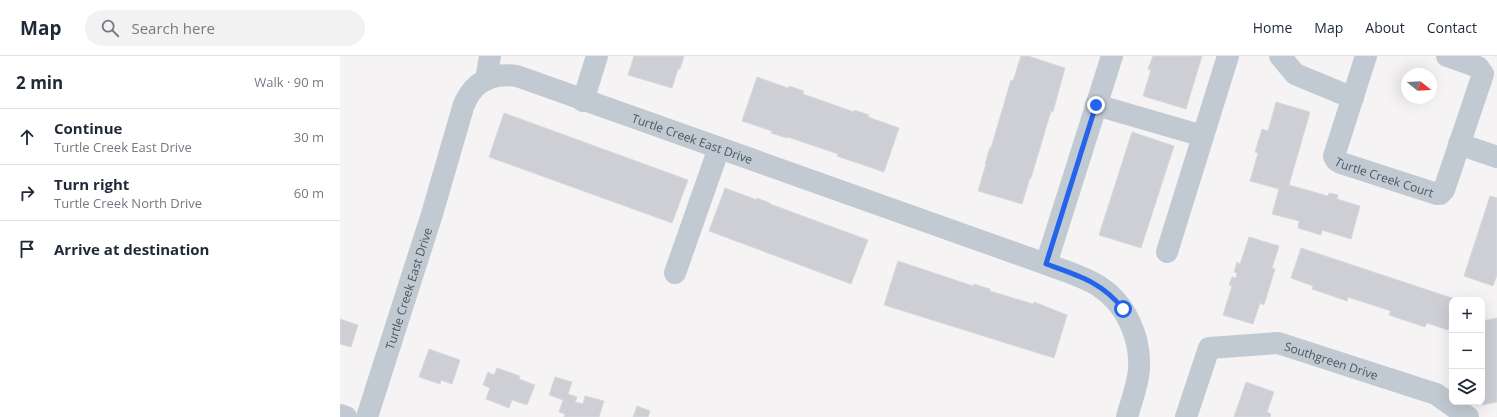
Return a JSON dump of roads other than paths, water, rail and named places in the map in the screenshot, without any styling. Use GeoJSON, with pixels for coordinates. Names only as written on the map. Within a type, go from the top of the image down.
{"type":"FeatureCollection","features":[{"type":"Feature","properties":{"kind":"street"},"geometry":{"type":"LineString","coordinates":[[486,80],[490,56]]}},
{"type":"Feature","properties":{"kind":"street"},"geometry":{"type":"LineString","coordinates":[[583,101],[598,56]]}},
{"type":"Feature","properties":{"kind":"street"},"geometry":{"type":"LineString","coordinates":[[1046,264],[1112,56]]}},
{"type":"Feature","properties":{"kind":"street"},"geometry":{"type":"LineString","coordinates":[[1167,252],[1228,56]]}},
{"type":"Feature","properties":{"kind":"street"},"geometry":{"type":"LineString","coordinates":[[1280,56],[1296,74],[1353,98]]}},
{"type":"Feature","properties":{"kind":"street","name":"Turtle Creek Court"},"geometry":{"type":"LineString","coordinates":[[1366,56],[1334,156],[1340,163],[1433,194],[1440,194],[1444,190],[1483,74],[1478,67],[1447,56]]}},
{"type":"Feature","properties":{"kind":"street","name":"Turtle Creek East Drive"},"geometry":{"type":"LineString","coordinates":[[367,417],[432,214],[464,104],[473,90],[486,80],[500,76],[517,76],[583,101],[1046,264],[1079,276],[1100,287],[1118,303],[1127,316],[1136,338],[1139,362],[1138,378],[1127,417]]}},
{"type":"Feature","properties":{"kind":"street"},"geometry":{"type":"LineString","coordinates":[[1096,105],[1203,136]]}},
{"type":"Feature","properties":{"kind":"street"},"geometry":{"type":"LineString","coordinates":[[1459,144],[1497,157]]}},
{"type":"Feature","properties":{"kind":"street"},"geometry":{"type":"LineString","coordinates":[[675,273],[719,148]]}},
{"type":"Feature","properties":{"kind":"street","name":"Southgreen Drive"},"geometry":{"type":"LineString","coordinates":[[1186,417],[1209,348],[1278,343],[1436,394],[1468,417]]}},
{"type":"Feature","properties":{"kind":"street"},"geometry":{"type":"LineString","coordinates":[[340,415],[346,417]]}}]}
